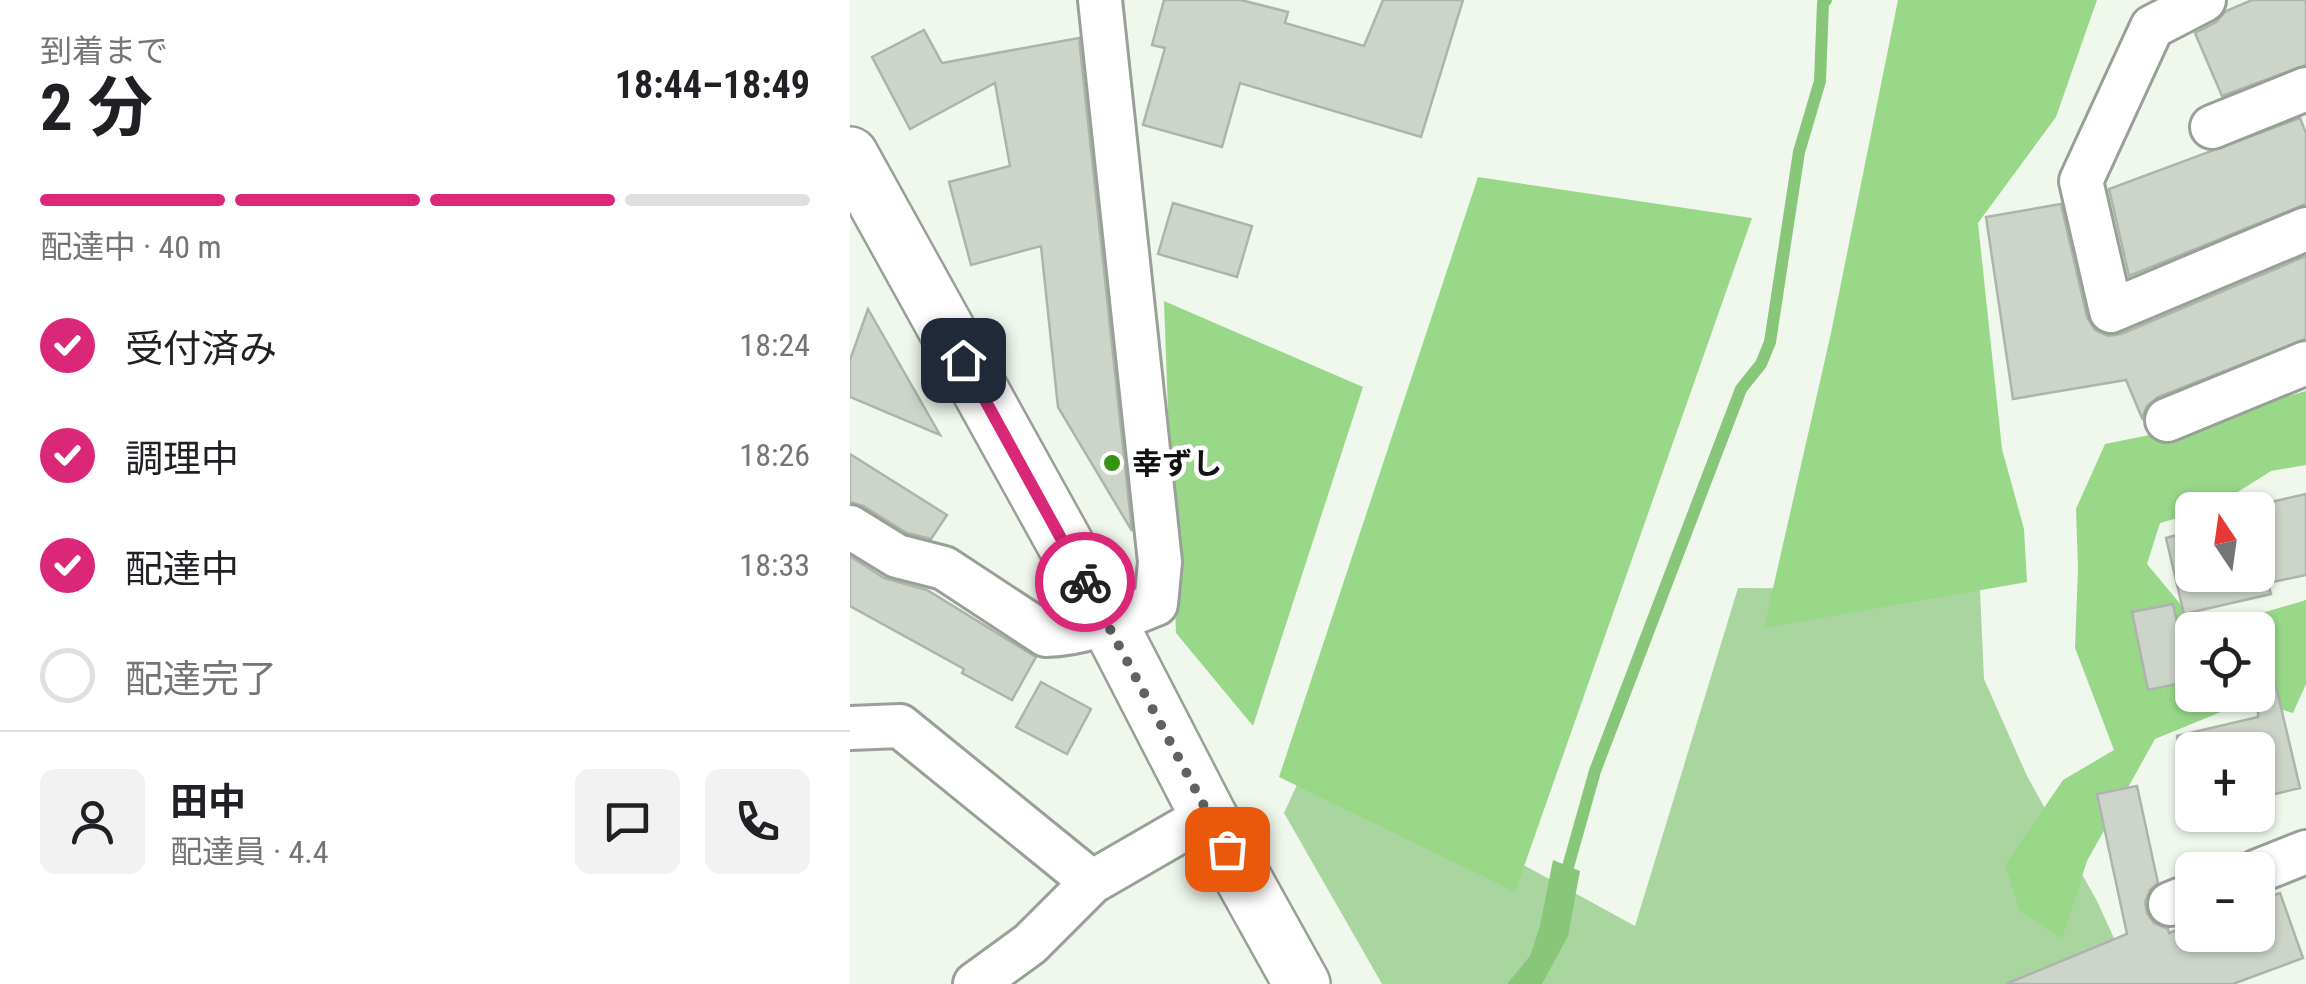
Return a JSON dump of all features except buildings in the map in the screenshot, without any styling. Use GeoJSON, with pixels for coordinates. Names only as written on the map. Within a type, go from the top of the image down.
{"type":"FeatureCollection","features":[{"type":"Feature","properties":{"kind":"street"},"geometry":{"type":"LineString","coordinates":[[850,526],[898,556],[944,568],[1046,635],[1109,623],[1156,604],[1160,562],[1100,0]]}},
{"type":"Feature","properties":{"kind":"street"},"geometry":{"type":"LineString","coordinates":[[2204,0],[2152,27],[2081,181],[2111,310],[2306,229]]}},
{"type":"Feature","properties":{"kind":"street"},"geometry":{"type":"LineString","coordinates":[[2212,128],[2306,89]]}},
{"type":"Feature","properties":{"kind":"street"},"geometry":{"type":"LineString","coordinates":[[850,155],[1109,623],[1208,816],[1302,984]]}},
{"type":"Feature","properties":{"kind":"street"},"geometry":{"type":"LineString","coordinates":[[2167,420],[2306,363]]}},
{"type":"Feature","properties":{"kind":"street"},"geometry":{"type":"LineString","coordinates":[[850,728],[900,726],[1092,882]]}},
{"type":"Feature","properties":{"kind":"street"},"geometry":{"type":"LineString","coordinates":[[975,984],[1030,944],[1092,882],[1208,816]]}},
{"type":"Feature","properties":{"kind":"street"},"geometry":{"type":"LineString","coordinates":[[2275,864],[2306,852]]}},
{"type":"Feature","properties":{"kind":"shaded area"},"geometry":{"type":"Polygon","coordinates":[[[1898,0],[2097,0],[2056,117],[1978,223],[2002,449],[2024,529],[2027,582],[1764,628],[1831,333],[1898,0]]]}},
{"type":"Feature","properties":{"kind":"shaded area"},"geometry":{"type":"Polygon","coordinates":[[[1478,177],[1752,218],[1515,892],[1279,777],[1478,177]]]}},
{"type":"Feature","properties":{"kind":"shaded area"},"geometry":{"type":"Polygon","coordinates":[[[1164,301],[1363,387],[1253,726],[1176,633],[1164,301]]]}},
{"type":"Feature","properties":{"kind":"shaded area"},"geometry":{"type":"Polygon","coordinates":[[[2306,391],[2306,465],[2271,471],[2238,492],[2175,492],[2175,519],[2160,523],[2147,564],[2187,612],[2175,612],[2175,712],[2221,712],[2155,739],[2087,861],[2062,939],[2020,911],[2005,865],[2063,780],[2114,750],[2075,648],[2076,509],[2105,444],[2169,431],[2306,391]]]}},
{"type":"Feature","properties":{"kind":"shaded area"},"geometry":{"type":"Polygon","coordinates":[[[1738,588],[1980,590],[1984,679],[2027,776],[2097,901],[2135,984],[1382,984],[1284,813],[1313,750],[1635,926],[1738,588]]]}},
{"type":"Feature","properties":{"kind":"shaded area"},"geometry":{"type":"Polygon","coordinates":[[[2306,600],[2306,684],[2293,713],[2275,708],[2275,612],[2265,612],[2306,600]]]}},
{"type":"Feature","properties":{"kind":"shaded area"},"geometry":{"type":"Polygon","coordinates":[[[1553,860],[1580,871],[1568,936],[1542,984],[1507,984],[1530,956],[1553,860]]]}},
{"type":"Feature","properties":{"kind":"waterway"},"geometry":{"type":"LineString","coordinates":[[1564,881],[1595,771],[1741,389],[1761,364],[1770,342],[1799,152],[1820,81],[1826,0]]}},
{"type":"Feature","properties":{"kind":"way so far"},"geometry":{"type":"LineString","coordinates":[[1085,582],[1227,849]]}},
{"type":"Feature","properties":{"kind":"place","name":"幸ずし"},"geometry":{"type":"Point","coordinates":[1112,463]}},
{"type":"Feature","properties":{"kind":"route"},"geometry":{"type":"LineString","coordinates":[[963,360],[1085,582]]}}]}
